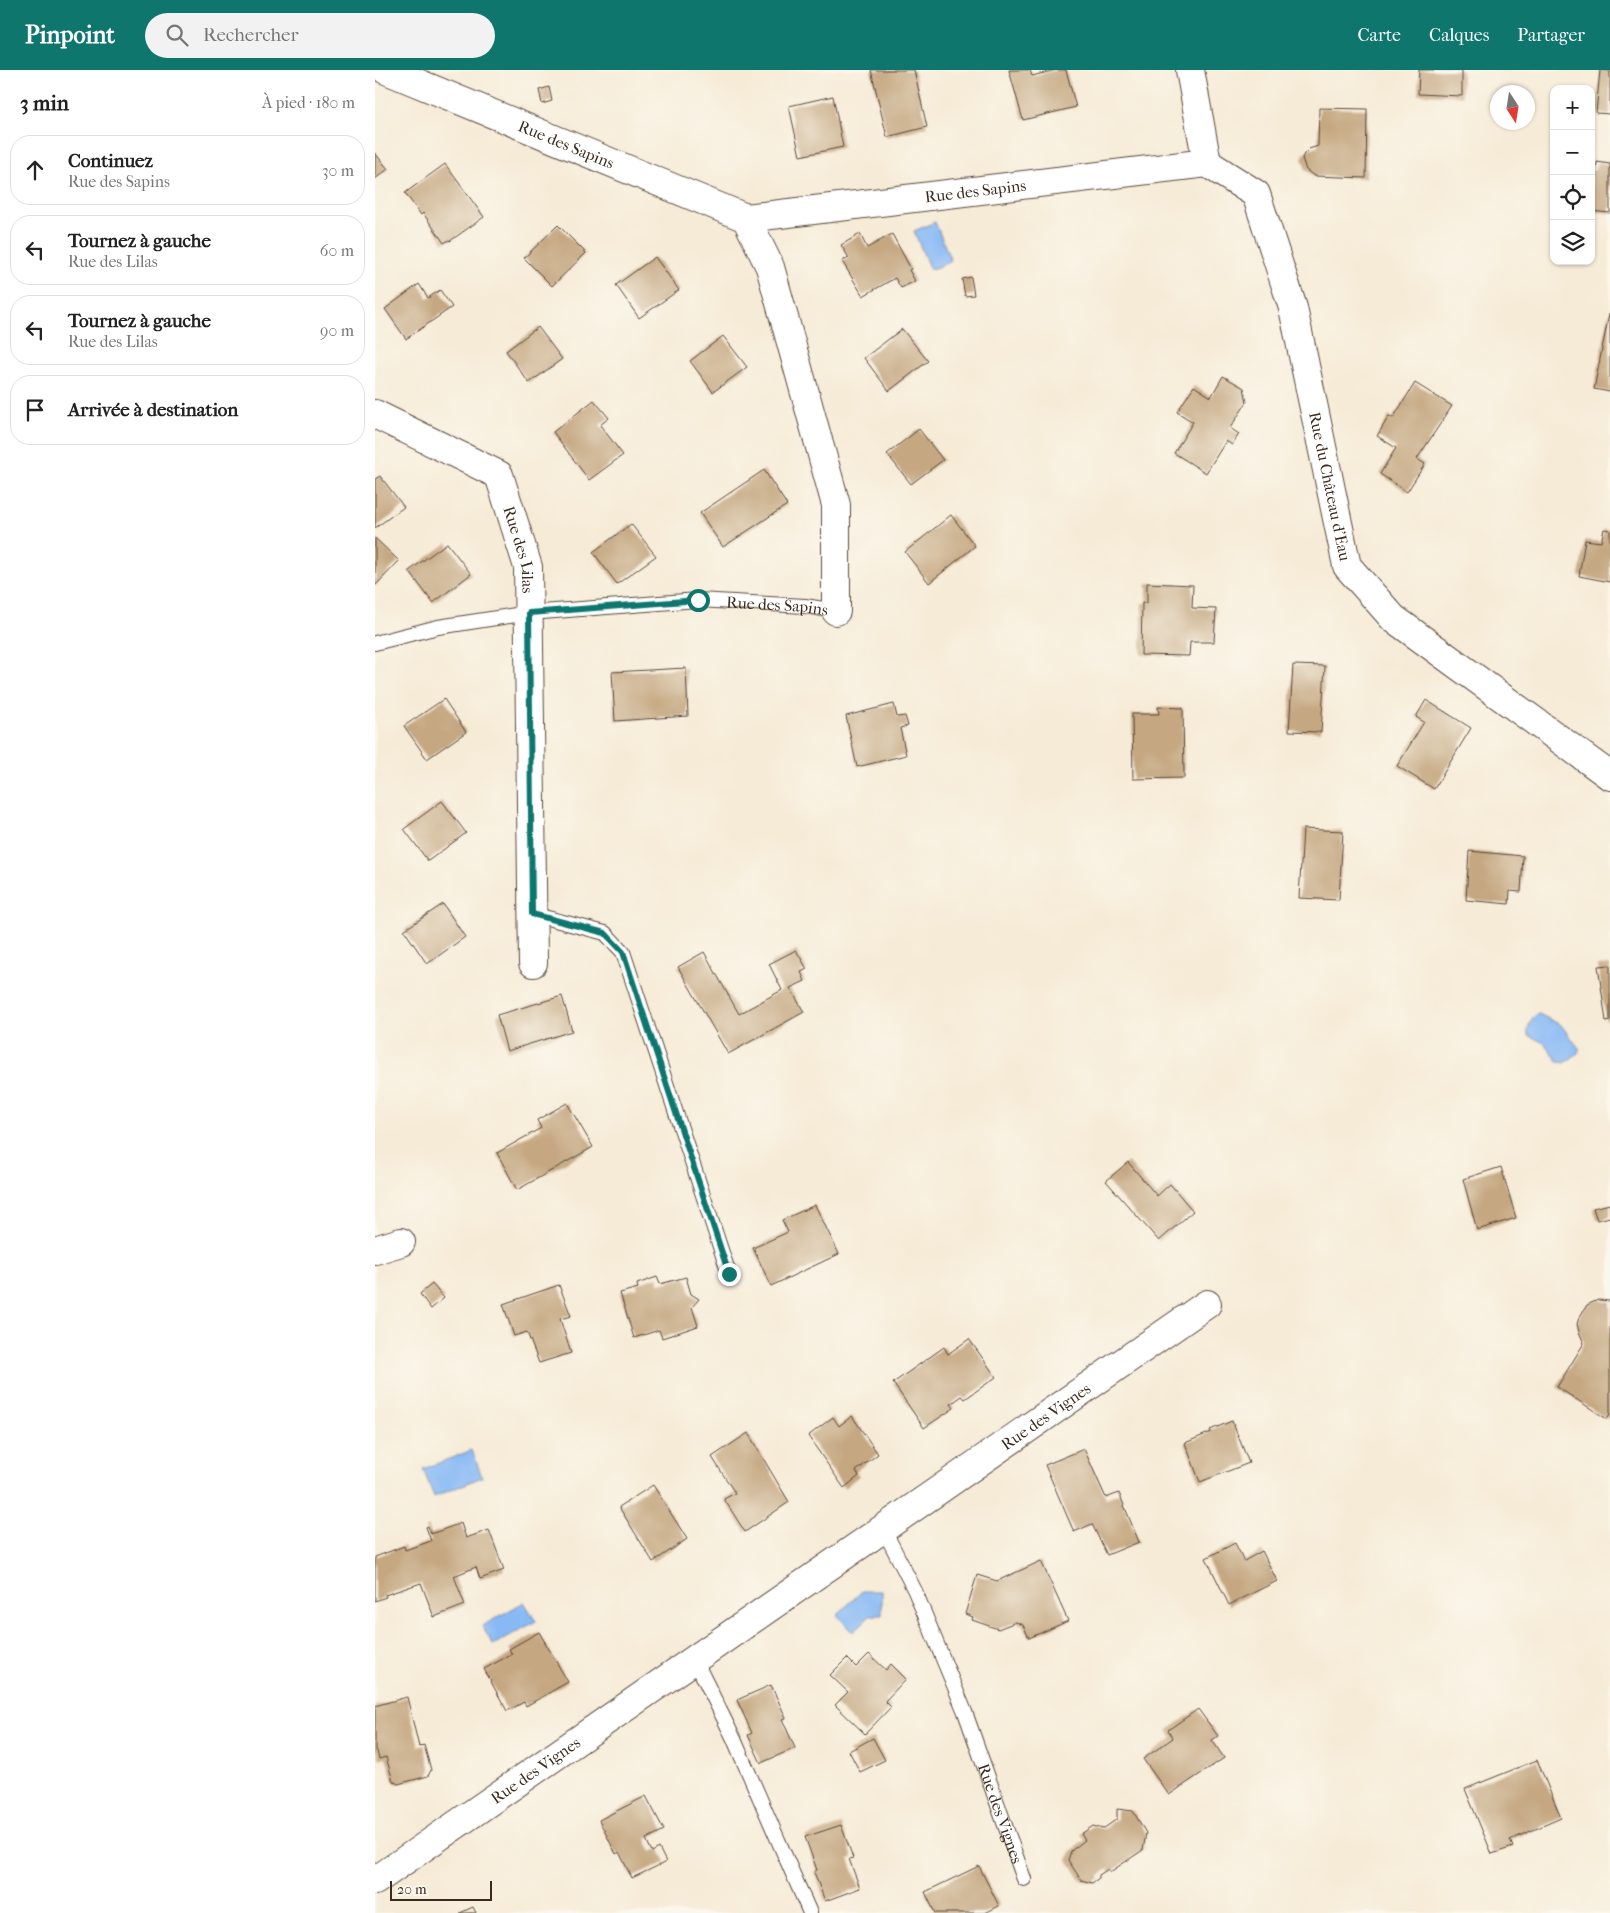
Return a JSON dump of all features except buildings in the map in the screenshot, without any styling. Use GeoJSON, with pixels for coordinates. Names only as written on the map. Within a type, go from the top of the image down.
{"type":"FeatureCollection","features":[{"type":"Feature","properties":{"kind":"street","name":"Rue des Sapins"},"geometry":{"type":"LineString","coordinates":[[386,70],[746,218],[1207,163]]}},
{"type":"Feature","properties":{"kind":"street"},"geometry":{"type":"LineString","coordinates":[[1190,70],[1207,163]]}},
{"type":"Feature","properties":{"kind":"street","name":"Rue du Château d'Eau"},"geometry":{"type":"LineString","coordinates":[[1207,163],[1256,194],[1293,308],[1347,566],[1393,618],[1610,776]]}},
{"type":"Feature","properties":{"kind":"street","name":"Rue des Sapins"},"geometry":{"type":"LineString","coordinates":[[746,218],[770,267],[836,505],[836,611]]}},
{"type":"Feature","properties":{"kind":"street","name":"Rue des Lilas"},"geometry":{"type":"LineString","coordinates":[[375,414],[499,475],[528,567],[533,963]]}},
{"type":"Feature","properties":{"kind":"street"},"geometry":{"type":"LineString","coordinates":[[375,1250],[401,1242]]}},
{"type":"Feature","properties":{"kind":"street","name":"Rue des Vignes"},"geometry":{"type":"LineString","coordinates":[[375,1881],[1207,1304]]}},
{"type":"Feature","properties":{"kind":"lane","name":"Rue des Sapins"},"geometry":{"type":"LineString","coordinates":[[375,643],[438,627],[529,613],[698,600],[805,606],[836,611]]}},
{"type":"Feature","properties":{"kind":"lane"},"geometry":{"type":"LineString","coordinates":[[532,914],[605,933],[623,952],[729,1274]]}},
{"type":"Feature","properties":{"kind":"lane","name":"Rue des Vignes"},"geometry":{"type":"LineString","coordinates":[[883,1528],[915,1591],[965,1712],[1024,1879]]}},
{"type":"Feature","properties":{"kind":"lane"},"geometry":{"type":"LineString","coordinates":[[694,1658],[733,1737],[810,1913]]}},
{"type":"Feature","properties":{"kind":"water"},"geometry":{"type":"Polygon","coordinates":[[[935,222],[951,261],[930,270],[914,231],[935,222]]]}},
{"type":"Feature","properties":{"kind":"water"},"geometry":{"type":"Polygon","coordinates":[[[1539,1014],[1561,1025],[1579,1048],[1579,1052],[1565,1063],[1559,1062],[1544,1043],[1528,1035],[1530,1022],[1539,1014]]]}},
{"type":"Feature","properties":{"kind":"water"},"geometry":{"type":"Polygon","coordinates":[[[472,1450],[482,1477],[434,1497],[423,1469],[472,1450]]]}},
{"type":"Feature","properties":{"kind":"water"},"geometry":{"type":"Polygon","coordinates":[[[862,1591],[882,1591],[882,1615],[871,1615],[853,1632],[837,1615],[862,1591]]]}},
{"type":"Feature","properties":{"kind":"water"},"geometry":{"type":"Polygon","coordinates":[[[524,1602],[536,1621],[493,1645],[482,1626],[524,1602]]]}},
{"type":"Feature","properties":{"kind":"route"},"geometry":{"type":"LineString","coordinates":[[698,600],[529,613],[532,914],[605,933],[623,952],[729,1274]]}}]}
